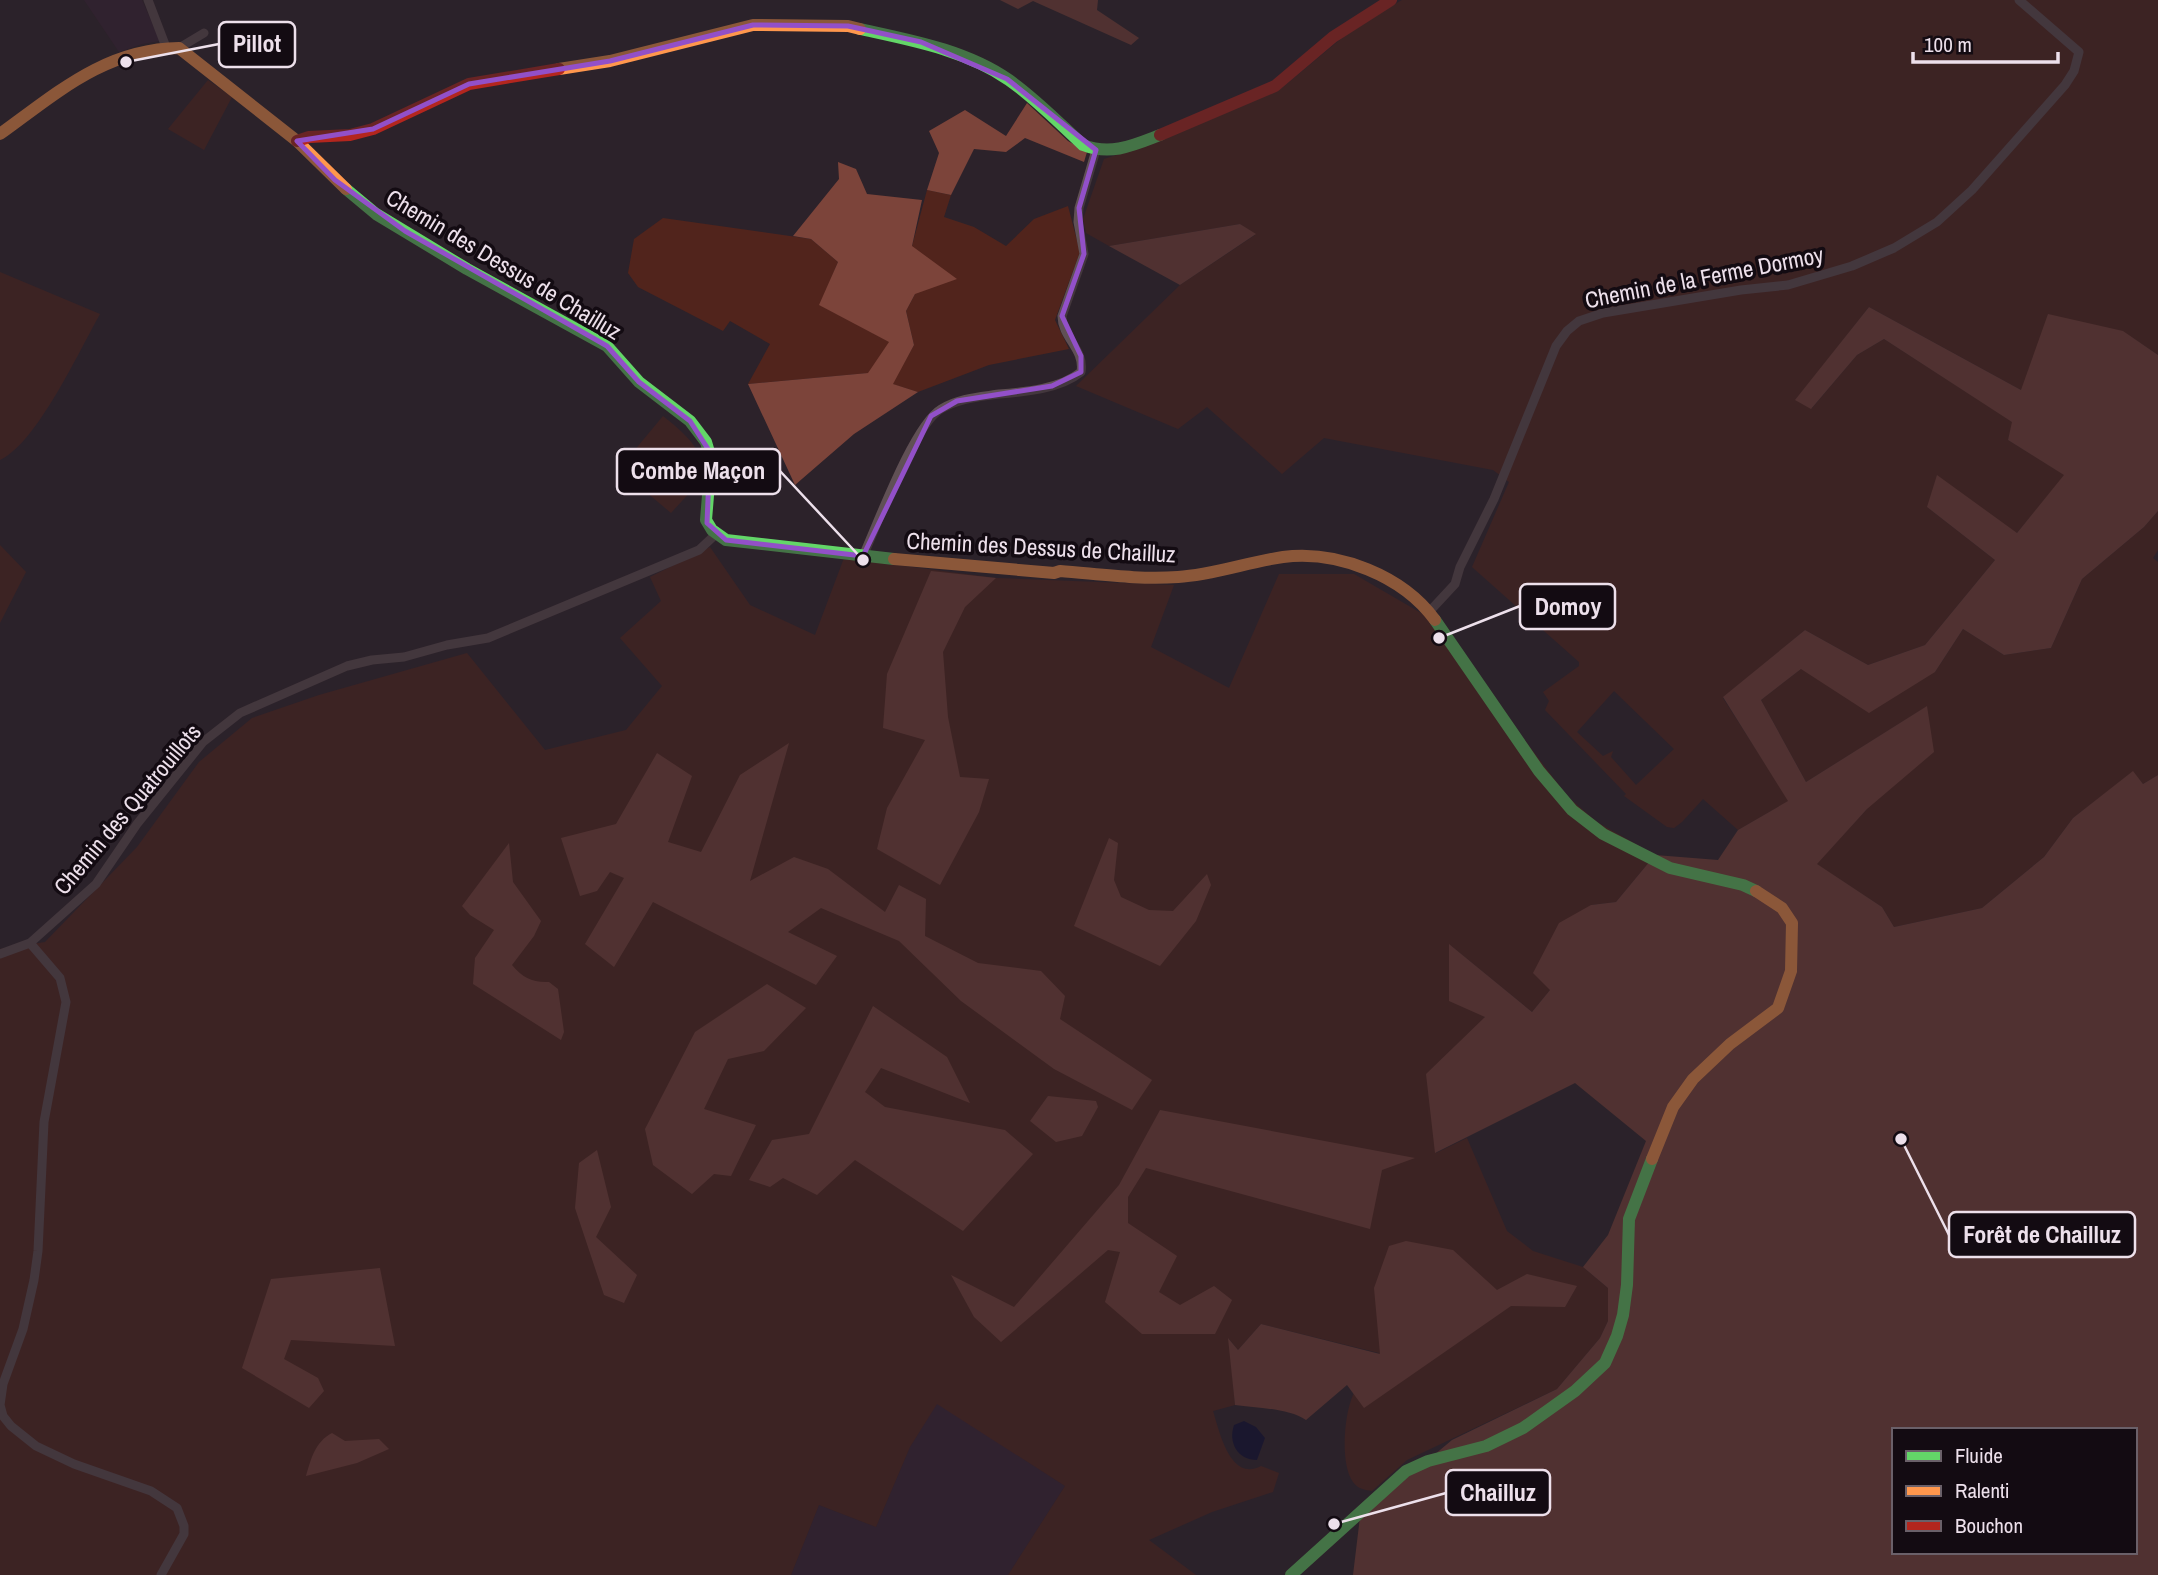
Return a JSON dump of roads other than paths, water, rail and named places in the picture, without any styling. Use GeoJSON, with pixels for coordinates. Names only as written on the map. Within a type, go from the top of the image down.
{"type":"FeatureCollection","features":[{"type":"Feature","properties":{"kind":"street"},"geometry":{"type":"LineString","coordinates":[[148,0],[173,47]]}},
{"type":"Feature","properties":{"kind":"street"},"geometry":{"type":"LineString","coordinates":[[297,141],[309,136],[350,135],[373,129],[469,84],[610,61],[723,31],[776,24],[848,26],[921,42],[975,62],[1007,79],[1083,145],[1096,150],[1110,150],[1134,145],[1191,123],[1275,86],[1333,37],[1391,0]]}},
{"type":"Feature","properties":{"kind":"street","name":"Chemin de la Ferme Dormoy"},"geometry":{"type":"LineString","coordinates":[[1430,612],[1455,584],[1499,487],[1556,345],[1579,321],[1602,313],[1788,285],[1852,266],[1895,248],[1921,233],[1972,190],[2065,85],[2074,71],[2079,52],[2019,0]]}},
{"type":"Feature","properties":{"kind":"street"},"geometry":{"type":"LineString","coordinates":[[0,134],[74,81],[118,58],[173,47],[204,33]]}},
{"type":"Feature","properties":{"kind":"street","name":"Chemin des Dessus de Chailluz"},"geometry":{"type":"LineString","coordinates":[[173,47],[297,141],[335,180],[376,214],[467,269],[607,346],[639,382],[690,421],[706,442],[710,452],[705,516],[716,534],[726,540],[863,556],[1054,573],[1060,571],[1148,578],[1181,577],[1284,557],[1334,558],[1361,566],[1389,579],[1430,612],[1539,771],[1572,810],[1603,834],[1671,868],[1743,885],[1763,894],[1782,908],[1792,923],[1793,948],[1791,971],[1778,1008],[1730,1044],[1702,1070],[1673,1107],[1629,1219],[1627,1285],[1623,1315],[1605,1363],[1575,1391],[1523,1428],[1486,1446],[1417,1466],[1366,1504],[1291,1575]]}},
{"type":"Feature","properties":{"kind":"street"},"geometry":{"type":"LineString","coordinates":[[863,556],[911,450],[931,416],[957,401],[1052,386],[1081,372],[1081,356],[1062,327],[1062,317],[1084,254],[1078,222],[1079,208],[1096,150]]}},
{"type":"Feature","properties":{"kind":"street","name":"Chemin des Quatrouillots"},"geometry":{"type":"LineString","coordinates":[[0,954],[30,943],[96,884],[137,824],[203,742],[240,713],[347,666],[404,657],[447,645],[488,638],[699,550],[716,534]]}},
{"type":"Feature","properties":{"kind":"street"},"geometry":{"type":"LineString","coordinates":[[30,943],[60,978],[66,1002],[44,1122],[38,1251],[34,1280],[23,1329],[3,1384],[0,1405],[3,1416],[11,1426],[36,1446],[74,1464],[151,1491],[177,1508],[184,1534],[161,1575]]}},
{"type":"Feature","properties":{"kind":"place","name":"Pillot"},"geometry":{"type":"Point","coordinates":[126,62]}},
{"type":"Feature","properties":{"kind":"place","name":"Combe Maçon"},"geometry":{"type":"Point","coordinates":[863,560]}},
{"type":"Feature","properties":{"kind":"place","name":"Domoy"},"geometry":{"type":"Point","coordinates":[1439,638]}},
{"type":"Feature","properties":{"kind":"place","name":"Forêt de Chailluz"},"geometry":{"type":"Point","coordinates":[1901,1139]}},
{"type":"Feature","properties":{"kind":"place","name":"Chailluz"},"geometry":{"type":"Point","coordinates":[1334,1524]}}]}
